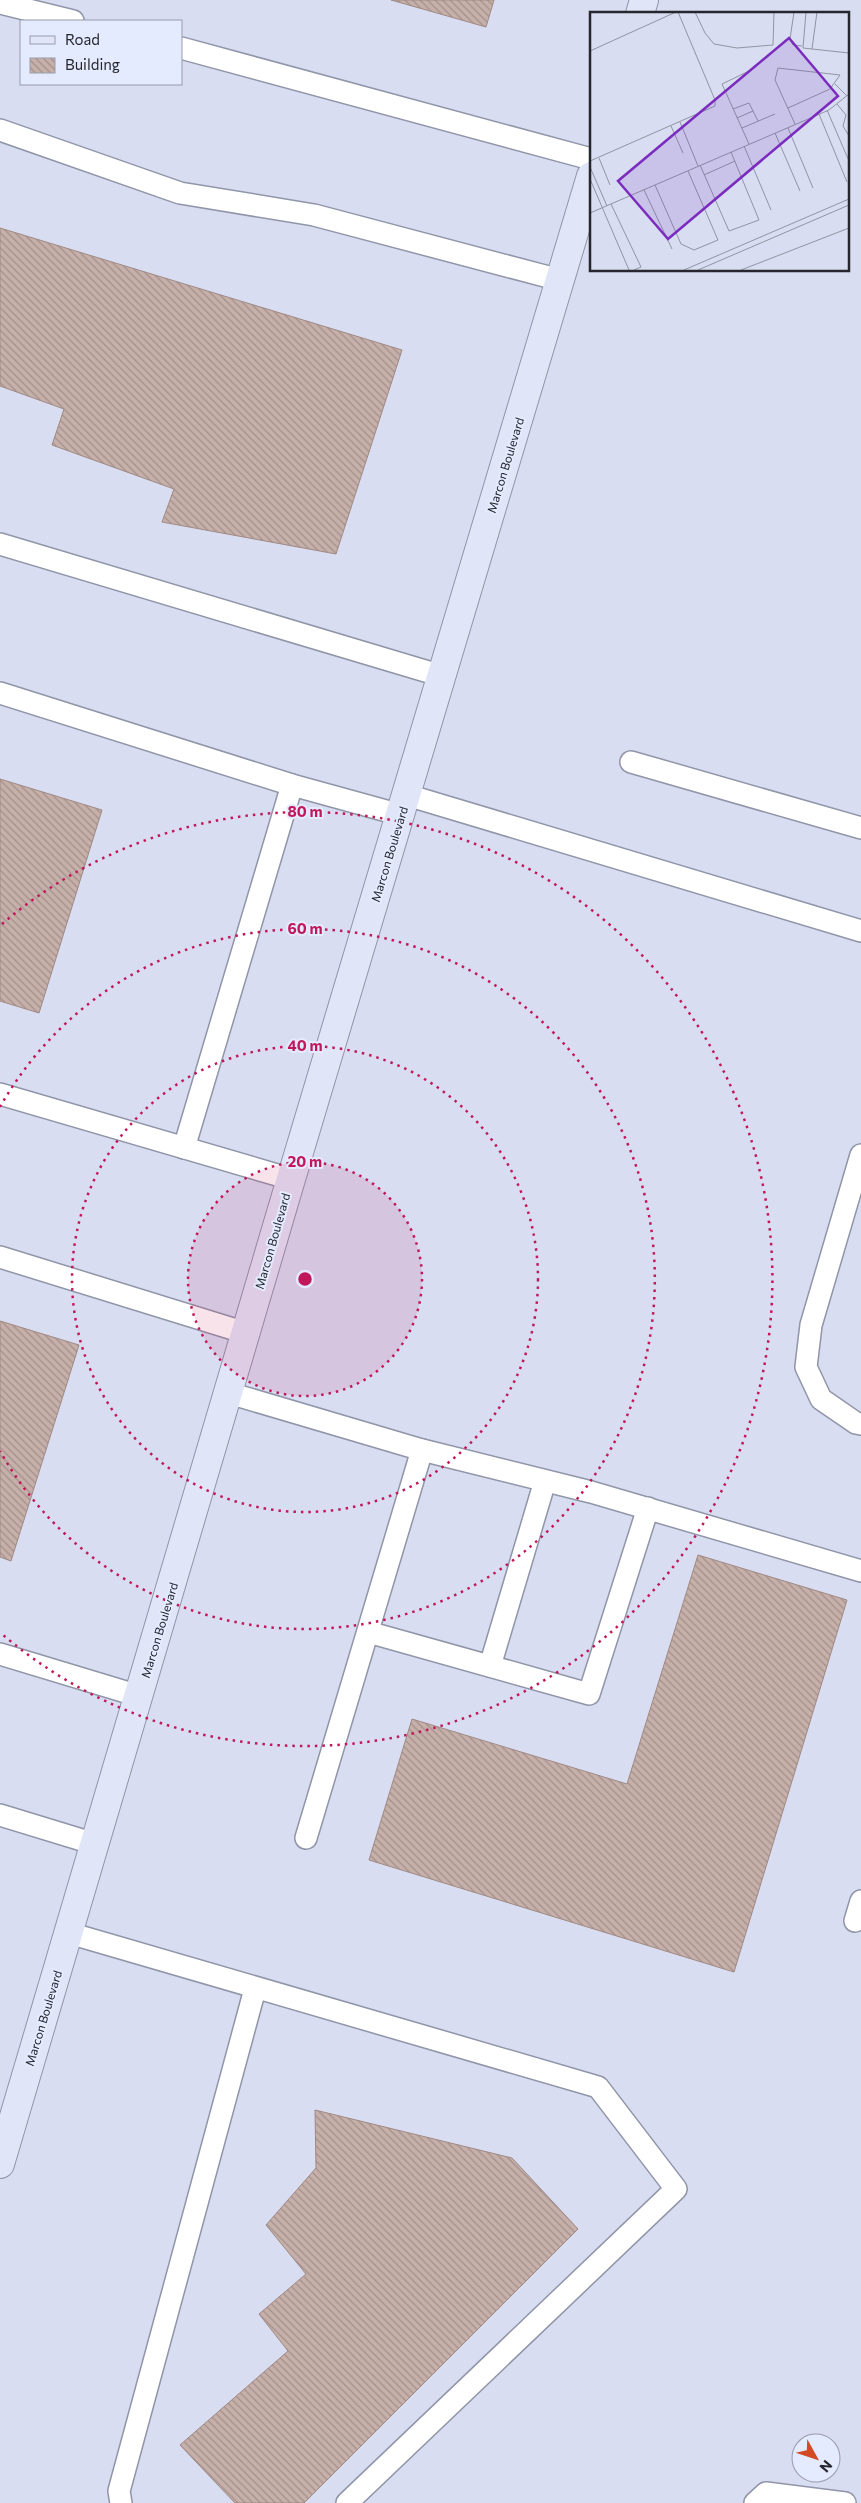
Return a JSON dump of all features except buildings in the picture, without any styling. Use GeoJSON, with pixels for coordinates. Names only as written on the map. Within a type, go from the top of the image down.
{"type":"FeatureCollection","features":[{"type":"Feature","properties":{"kind":"street","name":"Marcon Boulevard"},"geometry":{"type":"LineString","coordinates":[[0,2164],[229,1394],[290,1179],[404,805],[590,179]]}},
{"type":"Feature","properties":{"kind":"lane"},"geometry":{"type":"LineString","coordinates":[[0,3],[69,20]]}},
{"type":"Feature","properties":{"kind":"lane"},"geometry":{"type":"LineString","coordinates":[[182,48],[590,159]]}},
{"type":"Feature","properties":{"kind":"lane"},"geometry":{"type":"LineString","coordinates":[[0,130],[180,193],[314,215],[560,280]]}},
{"type":"Feature","properties":{"kind":"lane"},"geometry":{"type":"LineString","coordinates":[[0,544],[442,676]]}},
{"type":"Feature","properties":{"kind":"lane"},"geometry":{"type":"LineString","coordinates":[[0,693],[292,785],[404,805],[861,931]]}},
{"type":"Feature","properties":{"kind":"lane"},"geometry":{"type":"LineString","coordinates":[[631,762],[861,828]]}},
{"type":"Feature","properties":{"kind":"lane"},"geometry":{"type":"LineString","coordinates":[[184,1148],[292,785]]}},
{"type":"Feature","properties":{"kind":"lane"},"geometry":{"type":"LineString","coordinates":[[0,1094],[290,1179]]}},
{"type":"Feature","properties":{"kind":"lane"},"geometry":{"type":"LineString","coordinates":[[861,1155],[811,1326],[806,1367],[821,1399],[856,1423],[861,1424]]}},
{"type":"Feature","properties":{"kind":"lane"},"geometry":{"type":"LineString","coordinates":[[0,1257],[246,1333]]}},
{"type":"Feature","properties":{"kind":"lane"},"geometry":{"type":"LineString","coordinates":[[229,1394],[422,1450],[648,1508],[861,1571]]}},
{"type":"Feature","properties":{"kind":"lane"},"geometry":{"type":"LineString","coordinates":[[306,1838],[422,1450]]}},
{"type":"Feature","properties":{"kind":"lane"},"geometry":{"type":"LineString","coordinates":[[490,1666],[545,1481]]}},
{"type":"Feature","properties":{"kind":"lane"},"geometry":{"type":"LineString","coordinates":[[368,1632],[589,1694],[648,1508]]}},
{"type":"Feature","properties":{"kind":"lane"},"geometry":{"type":"LineString","coordinates":[[0,1654],[139,1696]]}},
{"type":"Feature","properties":{"kind":"lane"},"geometry":{"type":"LineString","coordinates":[[0,1815],[95,1844]]}},
{"type":"Feature","properties":{"kind":"lane"},"geometry":{"type":"LineString","coordinates":[[69,1933],[255,1989],[598,2087],[676,2189],[348,2503]]}},
{"type":"Feature","properties":{"kind":"lane"},"geometry":{"type":"LineString","coordinates":[[121,2503],[119,2491],[255,1989]]}},
{"type":"Feature","properties":{"kind":"lane"},"geometry":{"type":"LineString","coordinates":[[755,2503],[766,2492],[844,2503]]}}]}
